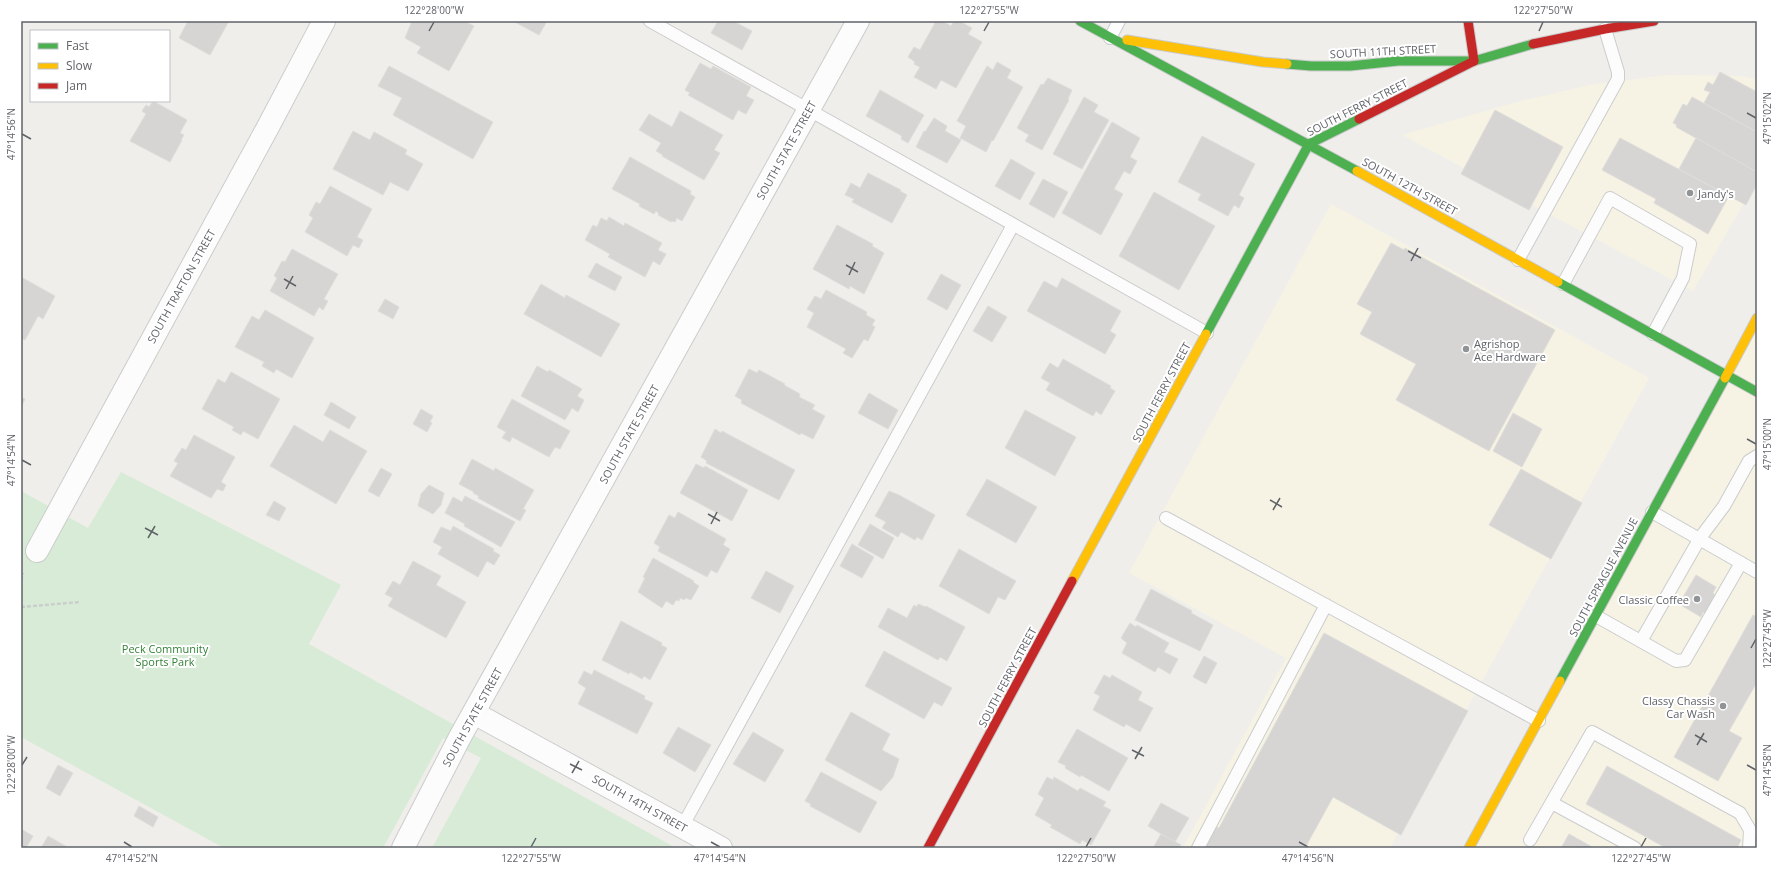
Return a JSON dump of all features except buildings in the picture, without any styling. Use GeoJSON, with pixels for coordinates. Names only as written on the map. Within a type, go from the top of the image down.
{"type":"FeatureCollection","features":[{"type":"Feature","properties":{"kind":"main road","name":"SOUTH 12TH STREET"},"geometry":{"type":"LineString","coordinates":[[1080,21],[1309,144],[1757,392]]}},
{"type":"Feature","properties":{"kind":"main road"},"geometry":{"type":"LineString","coordinates":[[1468,21],[1474,61]]}},
{"type":"Feature","properties":{"kind":"main road","name":"SOUTH 11TH STREET"},"geometry":{"type":"LineString","coordinates":[[1110,38],[1263,62],[1311,66],[1350,66],[1398,61],[1474,61],[1534,44],[1605,29],[1654,21]]}},
{"type":"Feature","properties":{"kind":"main road","name":"SOUTH FERRY STREET"},"geometry":{"type":"LineString","coordinates":[[928,848],[1309,144],[1474,61]]}},
{"type":"Feature","properties":{"kind":"main road","name":"SOUTH SPRAGUE AVENUE"},"geometry":{"type":"LineString","coordinates":[[1471,848],[1538,721],[1757,318]]}},
{"type":"Feature","properties":{"kind":"street","name":"SOUTH TRAFTON STREET"},"geometry":{"type":"LineString","coordinates":[[37,551],[268,127],[324,21]]}},
{"type":"Feature","properties":{"kind":"street","name":"SOUTH STATE STREET"},"geometry":{"type":"LineString","coordinates":[[403,848],[474,713],[858,21]]}},
{"type":"Feature","properties":{"kind":"street","name":"SOUTH 14TH STREET"},"geometry":{"type":"LineString","coordinates":[[474,713],[721,848]]}},
{"type":"Feature","properties":{"kind":"lane"},"geometry":{"type":"LineString","coordinates":[[650,21],[1207,333]]}},
{"type":"Feature","properties":{"kind":"lane"},"geometry":{"type":"LineString","coordinates":[[1110,38],[1119,21]]}},
{"type":"Feature","properties":{"kind":"lane"},"geometry":{"type":"LineString","coordinates":[[1518,260],[1618,79],[1618,72],[1605,29]]}},
{"type":"Feature","properties":{"kind":"lane"},"geometry":{"type":"LineString","coordinates":[[1563,284],[1610,198],[1690,244],[1682,278],[1653,334]]}},
{"type":"Feature","properties":{"kind":"lane"},"geometry":{"type":"LineString","coordinates":[[682,827],[1013,225]]}},
{"type":"Feature","properties":{"kind":"lane"},"geometry":{"type":"LineString","coordinates":[[1641,642],[1700,538],[1724,506],[1749,461],[1757,456]]}},
{"type":"Feature","properties":{"kind":"lane"},"geometry":{"type":"LineString","coordinates":[[1652,512],[1700,538],[1757,572]]}},
{"type":"Feature","properties":{"kind":"lane"},"geometry":{"type":"LineString","coordinates":[[1166,518],[1538,721]]}},
{"type":"Feature","properties":{"kind":"lane"},"geometry":{"type":"LineString","coordinates":[[1596,616],[1676,661],[1685,660],[1742,563]]}},
{"type":"Feature","properties":{"kind":"lane"},"geometry":{"type":"LineString","coordinates":[[1198,848],[1326,605]]}},
{"type":"Feature","properties":{"kind":"lane"},"geometry":{"type":"LineString","coordinates":[[1530,840],[1592,732],[1740,814],[1750,830],[1749,848]]}},
{"type":"Feature","properties":{"kind":"lane"},"geometry":{"type":"LineString","coordinates":[[1552,802],[1635,848]]}},
{"type":"Feature","properties":{"kind":"path"},"geometry":{"type":"LineString","coordinates":[[21,607],[80,602]]}},
{"type":"Feature","properties":{"kind":"shaded area"},"geometry":{"type":"Polygon","coordinates":[[[1667,75],[1740,76],[1757,79],[1757,180],[1693,291],[1402,135],[1517,102],[1590,85],[1667,75]]]}},
{"type":"Feature","properties":{"kind":"shaded area"},"geometry":{"type":"Polygon","coordinates":[[[1331,204],[1649,378],[1390,848],[1183,848],[1286,658],[1129,573],[1331,204]]]}},
{"type":"Feature","properties":{"kind":"shaded area"},"geometry":{"type":"Polygon","coordinates":[[[1757,318],[1757,848],[1469,848],[1757,318]]]}},
{"type":"Feature","properties":{"kind":"green space","name":"Peck Community Sports Park"},"geometry":{"type":"Polygon","coordinates":[[[121,472],[341,585],[309,644],[676,848],[432,848],[481,758],[443,738],[383,848],[224,848],[21,737],[21,491],[88,528],[121,472]]]}},
{"type":"Feature","properties":{"kind":"traffic: fast"},"geometry":{"type":"LineString","coordinates":[[1080,21],[1357,171]]}},
{"type":"Feature","properties":{"kind":"traffic: fast"},"geometry":{"type":"LineString","coordinates":[[1287,64],[1311,66],[1350,66],[1398,61],[1474,61],[1533,44]]}},
{"type":"Feature","properties":{"kind":"traffic: fast"},"geometry":{"type":"LineString","coordinates":[[1206,334],[1309,144],[1359,119]]}},
{"type":"Feature","properties":{"kind":"traffic: fast"},"geometry":{"type":"LineString","coordinates":[[1558,282],[1757,392]]}},
{"type":"Feature","properties":{"kind":"traffic: fast"},"geometry":{"type":"LineString","coordinates":[[1560,681],[1725,378]]}},
{"type":"Feature","properties":{"kind":"traffic: slow"},"geometry":{"type":"LineString","coordinates":[[1127,40],[1263,62],[1287,64]]}},
{"type":"Feature","properties":{"kind":"traffic: slow"},"geometry":{"type":"LineString","coordinates":[[1357,171],[1558,282]]}},
{"type":"Feature","properties":{"kind":"traffic: slow"},"geometry":{"type":"LineString","coordinates":[[1725,378],[1757,318]]}},
{"type":"Feature","properties":{"kind":"traffic: slow"},"geometry":{"type":"LineString","coordinates":[[1072,581],[1206,334]]}},
{"type":"Feature","properties":{"kind":"traffic: slow"},"geometry":{"type":"LineString","coordinates":[[1469,848],[1560,681]]}},
{"type":"Feature","properties":{"kind":"traffic: jam"},"geometry":{"type":"LineString","coordinates":[[1468,21],[1474,61]]}},
{"type":"Feature","properties":{"kind":"traffic: jam"},"geometry":{"type":"LineString","coordinates":[[1533,44],[1605,29],[1654,21]]}},
{"type":"Feature","properties":{"kind":"traffic: jam"},"geometry":{"type":"LineString","coordinates":[[1359,119],[1474,61]]}},
{"type":"Feature","properties":{"kind":"traffic: jam"},"geometry":{"type":"LineString","coordinates":[[928,848],[1072,581]]}},
{"type":"Feature","properties":{"kind":"place","name":"Jandy's"},"geometry":{"type":"Point","coordinates":[1690,193]}},
{"type":"Feature","properties":{"kind":"place","name":"Agrishop Ace Hardware"},"geometry":{"type":"Point","coordinates":[1466,349]}},
{"type":"Feature","properties":{"kind":"place","name":"Classic Coffee"},"geometry":{"type":"Point","coordinates":[1697,599]}},
{"type":"Feature","properties":{"kind":"place","name":"Classy Chassis Car Wash"},"geometry":{"type":"Point","coordinates":[1723,706]}}]}
